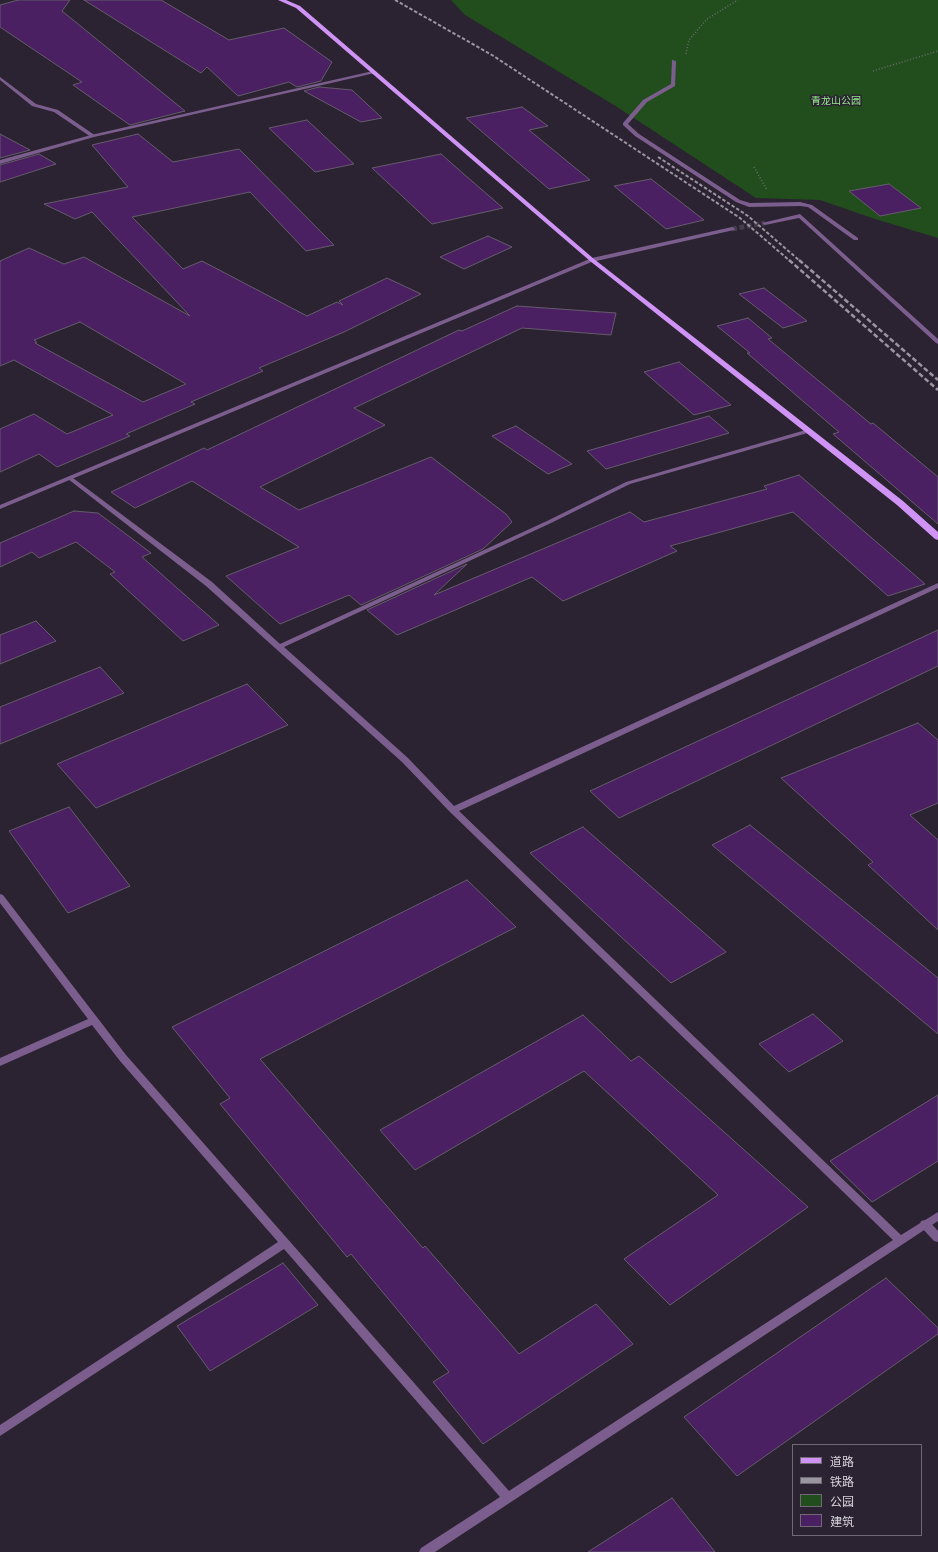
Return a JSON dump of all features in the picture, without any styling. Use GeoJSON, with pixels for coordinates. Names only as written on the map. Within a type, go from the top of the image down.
{"type":"FeatureCollection","features":[{"type":"Feature","properties":{"kind":"main road"},"geometry":{"type":"LineString","coordinates":[[281,0],[298,7],[592,260],[900,503],[938,537]]}},
{"type":"Feature","properties":{"kind":"street"},"geometry":{"type":"LineString","coordinates":[[674,62],[673,85],[645,101],[625,124],[637,135],[738,201],[749,205],[810,206],[856,239]]}},
{"type":"Feature","properties":{"kind":"street"},"geometry":{"type":"LineString","coordinates":[[0,162],[93,136],[373,72]]}},
{"type":"Feature","properties":{"kind":"street"},"geometry":{"type":"LineString","coordinates":[[0,78],[34,105],[56,111],[93,136]]}},
{"type":"Feature","properties":{"kind":"street"},"geometry":{"type":"LineString","coordinates":[[765,223],[800,216],[938,342]]}},
{"type":"Feature","properties":{"kind":"street"},"geometry":{"type":"LineString","coordinates":[[0,507],[71,479],[592,260],[732,229]]}},
{"type":"Feature","properties":{"kind":"street"},"geometry":{"type":"LineString","coordinates":[[279,647],[548,522],[628,483],[809,431]]}},
{"type":"Feature","properties":{"kind":"street"},"geometry":{"type":"LineString","coordinates":[[71,479],[209,584],[405,760],[453,810],[900,1240]]}},
{"type":"Feature","properties":{"kind":"street"},"geometry":{"type":"LineString","coordinates":[[453,810],[938,585]]}},
{"type":"Feature","properties":{"kind":"street"},"geometry":{"type":"LineString","coordinates":[[0,897],[123,1058],[508,1498]]}},
{"type":"Feature","properties":{"kind":"street"},"geometry":{"type":"LineString","coordinates":[[0,1062],[94,1020]]}},
{"type":"Feature","properties":{"kind":"street"},"geometry":{"type":"LineString","coordinates":[[425,1552],[938,1216]]}},
{"type":"Feature","properties":{"kind":"street"},"geometry":{"type":"LineString","coordinates":[[925,1224],[938,1238]]}},
{"type":"Feature","properties":{"kind":"street"},"geometry":{"type":"LineString","coordinates":[[0,1431],[285,1243]]}},
{"type":"Feature","properties":{"kind":"path"},"geometry":{"type":"LineString","coordinates":[[674,62],[686,55],[689,40],[707,19],[738,0]]}},
{"type":"Feature","properties":{"kind":"path"},"geometry":{"type":"LineString","coordinates":[[873,70],[938,51]]}},
{"type":"Feature","properties":{"kind":"path"},"geometry":{"type":"LineString","coordinates":[[754,167],[775,205]]}},
{"type":"Feature","properties":{"kind":"green space","name":"青龙山公园"},"geometry":{"type":"Polygon","coordinates":[[[451,0],[938,0],[938,238],[820,200],[756,198],[614,105],[465,15],[451,0]]]}},
{"type":"Feature","properties":{"kind":"building"},"geometry":{"type":"Polygon","coordinates":[[[18,0],[70,0],[62,11],[185,111],[130,125],[73,85],[82,82],[0,27],[0,5],[18,0]]]}},
{"type":"Feature","properties":{"kind":"building"},"geometry":{"type":"Polygon","coordinates":[[[84,0],[161,0],[229,40],[284,28],[332,62],[321,81],[297,87],[289,82],[238,96],[207,67],[201,73],[84,0]]]}},
{"type":"Feature","properties":{"kind":"building"},"geometry":{"type":"Polygon","coordinates":[[[319,87],[352,90],[382,118],[361,122],[304,91],[319,87]]]}},
{"type":"Feature","properties":{"kind":"building"},"geometry":{"type":"Polygon","coordinates":[[[522,107],[548,126],[529,130],[590,180],[549,189],[466,118],[522,107]]]}},
{"type":"Feature","properties":{"kind":"building"},"geometry":{"type":"Polygon","coordinates":[[[307,120],[354,164],[315,172],[269,128],[307,120]]]}},
{"type":"Feature","properties":{"kind":"building"},"geometry":{"type":"Polygon","coordinates":[[[0,134],[30,150],[0,158],[0,134]]]}},
{"type":"Feature","properties":{"kind":"building"},"geometry":{"type":"Polygon","coordinates":[[[138,134],[173,162],[239,149],[334,245],[306,251],[250,192],[132,217],[183,269],[202,261],[307,316],[337,302],[343,305],[339,301],[387,278],[421,294],[344,332],[259,368],[263,371],[191,402],[195,404],[126,434],[130,436],[57,467],[39,454],[0,472],[0,429],[34,414],[67,434],[113,415],[14,360],[0,366],[0,261],[29,248],[64,264],[84,257],[190,316],[92,212],[75,219],[44,204],[128,187],[92,145],[138,134]],[[80,322],[34,340],[37,342],[35,343],[143,402],[186,384],[80,322]]]}},
{"type":"Feature","properties":{"kind":"building"},"geometry":{"type":"Polygon","coordinates":[[[39,154],[56,164],[0,182],[0,165],[39,154]]]}},
{"type":"Feature","properties":{"kind":"building"},"geometry":{"type":"Polygon","coordinates":[[[441,154],[503,208],[432,224],[372,168],[441,154]]]}},
{"type":"Feature","properties":{"kind":"building"},"geometry":{"type":"Polygon","coordinates":[[[651,179],[704,220],[666,229],[614,186],[651,179]]]}},
{"type":"Feature","properties":{"kind":"building"},"geometry":{"type":"Polygon","coordinates":[[[889,184],[921,208],[880,216],[849,191],[889,184]]]}},
{"type":"Feature","properties":{"kind":"building"},"geometry":{"type":"Polygon","coordinates":[[[488,236],[512,247],[464,269],[440,257],[488,236]]]}},
{"type":"Feature","properties":{"kind":"building"},"geometry":{"type":"Polygon","coordinates":[[[764,288],[807,321],[783,328],[739,294],[764,288]]]}},
{"type":"Feature","properties":{"kind":"building"},"geometry":{"type":"Polygon","coordinates":[[[517,306],[616,313],[611,335],[522,328],[354,408],[385,425],[260,487],[299,510],[431,457],[506,514],[512,522],[483,549],[361,605],[349,595],[280,624],[226,576],[299,547],[192,481],[135,508],[111,492],[204,448],[207,450],[459,330],[462,331],[517,306]]]}},
{"type":"Feature","properties":{"kind":"building"},"geometry":{"type":"Polygon","coordinates":[[[748,318],[772,338],[768,339],[938,477],[938,524],[833,434],[839,432],[747,353],[750,353],[717,326],[748,318]]]}},
{"type":"Feature","properties":{"kind":"building"},"geometry":{"type":"Polygon","coordinates":[[[679,362],[731,405],[694,415],[644,372],[679,362]]]}},
{"type":"Feature","properties":{"kind":"building"},"geometry":{"type":"Polygon","coordinates":[[[709,416],[729,433],[606,469],[587,451],[709,416]]]}},
{"type":"Feature","properties":{"kind":"building"},"geometry":{"type":"Polygon","coordinates":[[[516,426],[572,464],[548,474],[492,436],[516,426]]]}},
{"type":"Feature","properties":{"kind":"building"},"geometry":{"type":"Polygon","coordinates":[[[799,475],[925,584],[888,596],[793,512],[670,546],[677,551],[563,601],[532,577],[397,635],[367,610],[467,564],[434,595],[630,512],[644,522],[767,489],[764,486],[799,475]]]}},
{"type":"Feature","properties":{"kind":"building"},"geometry":{"type":"Polygon","coordinates":[[[74,511],[98,513],[151,553],[142,557],[219,625],[183,641],[110,574],[115,572],[76,542],[39,558],[32,552],[0,567],[0,543],[74,511]]]}},
{"type":"Feature","properties":{"kind":"building"},"geometry":{"type":"Polygon","coordinates":[[[36,621],[56,641],[0,664],[0,635],[36,621]]]}},
{"type":"Feature","properties":{"kind":"building"},"geometry":{"type":"Polygon","coordinates":[[[938,630],[938,666],[619,818],[590,791],[938,630]]]}},
{"type":"Feature","properties":{"kind":"building"},"geometry":{"type":"Polygon","coordinates":[[[100,667],[124,693],[0,744],[0,707],[100,667]]]}},
{"type":"Feature","properties":{"kind":"building"},"geometry":{"type":"Polygon","coordinates":[[[247,684],[288,725],[96,808],[57,764],[247,684]]]}},
{"type":"Feature","properties":{"kind":"building"},"geometry":{"type":"Polygon","coordinates":[[[918,723],[938,740],[938,803],[910,815],[938,840],[938,930],[868,865],[873,862],[781,778],[918,723]]]}},
{"type":"Feature","properties":{"kind":"building"},"geometry":{"type":"Polygon","coordinates":[[[69,807],[130,886],[68,913],[9,831],[69,807]]]}},
{"type":"Feature","properties":{"kind":"building"},"geometry":{"type":"Polygon","coordinates":[[[750,825],[938,978],[938,1034],[712,845],[750,825]]]}},
{"type":"Feature","properties":{"kind":"building"},"geometry":{"type":"Polygon","coordinates":[[[583,827],[726,952],[671,983],[530,853],[583,827]]]}},
{"type":"Feature","properties":{"kind":"building"},"geometry":{"type":"Polygon","coordinates":[[[467,880],[516,927],[260,1059],[423,1248],[425,1246],[519,1354],[596,1304],[633,1344],[483,1444],[433,1382],[449,1372],[351,1254],[347,1257],[220,1104],[230,1098],[172,1027],[467,880]]]}},
{"type":"Feature","properties":{"kind":"building"},"geometry":{"type":"Polygon","coordinates":[[[813,1014],[843,1041],[789,1072],[759,1044],[813,1014]]]}},
{"type":"Feature","properties":{"kind":"building"},"geometry":{"type":"Polygon","coordinates":[[[583,1015],[631,1061],[639,1056],[808,1207],[670,1305],[624,1259],[718,1195],[584,1071],[415,1170],[380,1130],[583,1015]]]}},
{"type":"Feature","properties":{"kind":"building"},"geometry":{"type":"Polygon","coordinates":[[[938,1095],[938,1161],[872,1202],[830,1161],[938,1095]]]}},
{"type":"Feature","properties":{"kind":"building"},"geometry":{"type":"Polygon","coordinates":[[[283,1263],[318,1305],[210,1371],[177,1326],[283,1263]]]}},
{"type":"Feature","properties":{"kind":"building"},"geometry":{"type":"Polygon","coordinates":[[[886,1278],[938,1328],[938,1334],[737,1476],[684,1417],[886,1278]]]}},
{"type":"Feature","properties":{"kind":"building"},"geometry":{"type":"Polygon","coordinates":[[[672,1498],[715,1552],[588,1552],[672,1498]]]}},
{"type":"Feature","properties":{"kind":"tunnel"},"geometry":{"type":"LineString","coordinates":[[732,229],[765,223]]}},
{"type":"Feature","properties":{"kind":"railway"},"geometry":{"type":"LineString","coordinates":[[395,0],[492,55],[740,218],[790,261]]}},
{"type":"Feature","properties":{"kind":"railway"},"geometry":{"type":"LineString","coordinates":[[658,157],[748,216],[800,261]]}},
{"type":"Feature","properties":{"kind":"railway"},"geometry":{"type":"LineString","coordinates":[[789,260],[938,390]]}},
{"type":"Feature","properties":{"kind":"railway"},"geometry":{"type":"LineString","coordinates":[[799,260],[938,380]]}}]}
